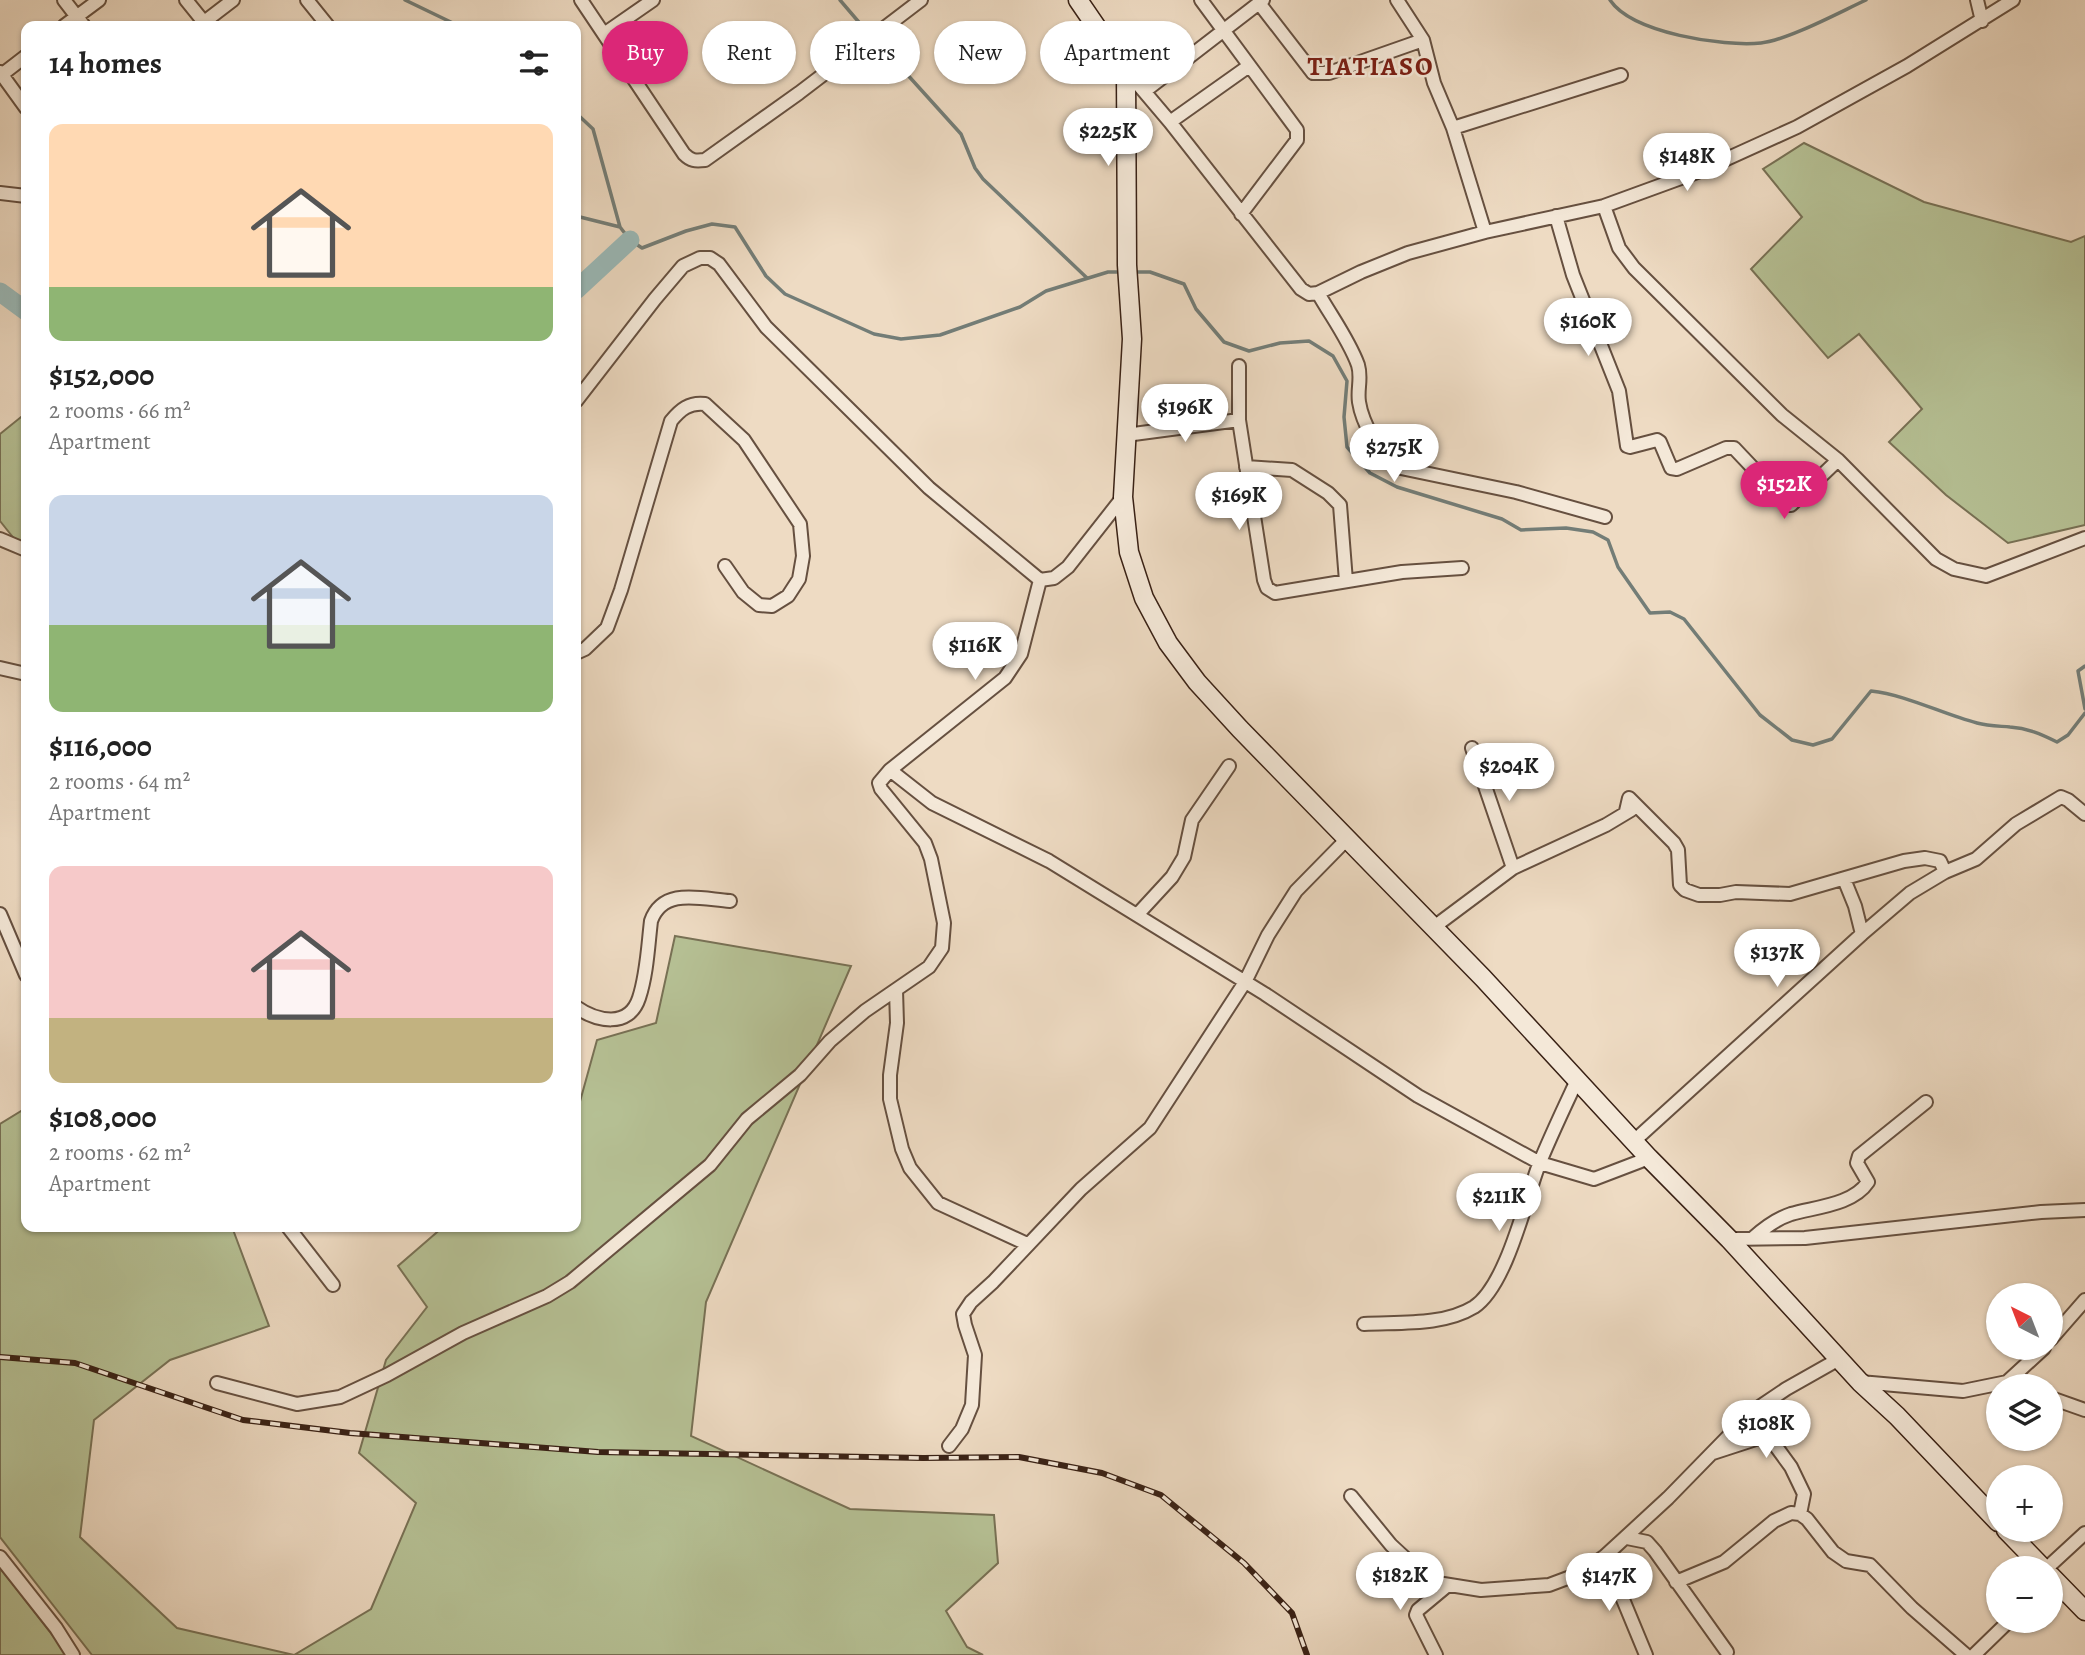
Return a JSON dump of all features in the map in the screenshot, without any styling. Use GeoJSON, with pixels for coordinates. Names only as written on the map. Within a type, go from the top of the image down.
{"type":"FeatureCollection","features":[{"type":"Feature","properties":{"kind":"street"},"geometry":{"type":"LineString","coordinates":[[64,0],[81,21],[99,0]]}},
{"type":"Feature","properties":{"kind":"street"},"geometry":{"type":"LineString","coordinates":[[186,0],[200,21]]}},
{"type":"Feature","properties":{"kind":"street"},"geometry":{"type":"LineString","coordinates":[[208,21],[233,0]]}},
{"type":"Feature","properties":{"kind":"street"},"geometry":{"type":"LineString","coordinates":[[307,0],[324,21]]}},
{"type":"Feature","properties":{"kind":"street"},"geometry":{"type":"LineString","coordinates":[[581,0],[602,31]]}},
{"type":"Feature","properties":{"kind":"street"},"geometry":{"type":"LineString","coordinates":[[623,21],[653,0]]}},
{"type":"Feature","properties":{"kind":"street"},"geometry":{"type":"LineString","coordinates":[[637,84],[689,160],[705,160],[799,93],[921,0]]}},
{"type":"Feature","properties":{"kind":"street"},"geometry":{"type":"LineString","coordinates":[[1078,0],[1092,21]]}},
{"type":"Feature","properties":{"kind":"street"},"geometry":{"type":"LineString","coordinates":[[1201,0],[1297,130],[1298,135],[1297,140],[1241,214]]}},
{"type":"Feature","properties":{"kind":"street"},"geometry":{"type":"LineString","coordinates":[[1397,0],[1423,40],[1434,83],[1453,128],[1485,232]]}},
{"type":"Feature","properties":{"kind":"street"},"geometry":{"type":"LineString","coordinates":[[1977,0],[1982,21]]}},
{"type":"Feature","properties":{"kind":"street"},"geometry":{"type":"LineString","coordinates":[[1138,84],[1301,289],[1309,294],[1318,293],[1360,272],[1408,254],[1485,232],[1604,206],[1700,171],[1797,127],[1907,66],[2012,0]]}},
{"type":"Feature","properties":{"kind":"street"},"geometry":{"type":"LineString","coordinates":[[1144,91],[1261,2],[1312,73],[1329,73],[1423,40]]}},
{"type":"Feature","properties":{"kind":"street"},"geometry":{"type":"LineString","coordinates":[[21,60],[1,74],[21,101]]}},
{"type":"Feature","properties":{"kind":"street"},"geometry":{"type":"LineString","coordinates":[[1170,122],[1249,66]]}},
{"type":"Feature","properties":{"kind":"street"},"geometry":{"type":"LineString","coordinates":[[1453,128],[1621,75]]}},
{"type":"Feature","properties":{"kind":"street"},"geometry":{"type":"LineString","coordinates":[[1126,84],[1127,265],[1132,339],[1123,497],[1129,552],[1144,597],[1168,643],[1197,682],[1240,729],[1434,927],[1649,1158],[1729,1238],[1860,1382],[1897,1416],[1986,1509]]}},
{"type":"Feature","properties":{"kind":"street"},"geometry":{"type":"LineString","coordinates":[[0,193],[21,195]]}},
{"type":"Feature","properties":{"kind":"street"},"geometry":{"type":"LineString","coordinates":[[1604,206],[1619,248],[1634,268],[1782,415],[1838,460],[1936,559],[1954,569],[1986,576],[2085,538]]}},
{"type":"Feature","properties":{"kind":"street"},"geometry":{"type":"LineString","coordinates":[[1556,216],[1573,275],[1619,391],[1627,446],[1657,440],[1668,464],[1677,469],[1726,448],[1734,448],[1788,505],[1838,460]]}},
{"type":"Feature","properties":{"kind":"street"},"geometry":{"type":"LineString","coordinates":[[581,395],[683,266],[700,258],[710,258],[719,264],[766,327],[929,488],[1040,580],[1054,578],[1068,567],[1123,497]]}},
{"type":"Feature","properties":{"kind":"street"},"geometry":{"type":"LineString","coordinates":[[1318,293],[1359,367],[1359,404],[1387,461],[1396,467],[1516,492],[1605,517]]}},
{"type":"Feature","properties":{"kind":"street"},"geometry":{"type":"LineString","coordinates":[[1238,366],[1239,420],[1267,588],[1275,593],[1402,572],[1462,568]]}},
{"type":"Feature","properties":{"kind":"street"},"geometry":{"type":"LineString","coordinates":[[581,651],[607,628],[621,590],[671,421],[681,409],[697,403],[705,404],[744,440],[800,524],[803,556],[799,579],[788,596],[772,606],[759,605],[743,592],[725,566]]}},
{"type":"Feature","properties":{"kind":"street"},"geometry":{"type":"LineString","coordinates":[[1126,435],[1239,420]]}},
{"type":"Feature","properties":{"kind":"street"},"geometry":{"type":"LineString","coordinates":[[1246,467],[1292,470],[1334,498],[1340,505],[1346,581]]}},
{"type":"Feature","properties":{"kind":"street"},"geometry":{"type":"LineString","coordinates":[[0,539],[21,548]]}},
{"type":"Feature","properties":{"kind":"street"},"geometry":{"type":"LineString","coordinates":[[218,1383],[297,1404],[340,1397],[387,1376],[464,1333],[547,1296],[570,1282],[710,1165],[747,1119],[800,1075],[830,1041],[896,989],[929,967],[942,948],[944,923],[931,859],[925,843],[879,783],[890,770],[1005,678],[1021,654],[1040,580]]}},
{"type":"Feature","properties":{"kind":"street"},"geometry":{"type":"LineString","coordinates":[[0,668],[21,673]]}},
{"type":"Feature","properties":{"kind":"street"},"geometry":{"type":"LineString","coordinates":[[1472,748],[1513,869]]}},
{"type":"Feature","properties":{"kind":"street"},"geometry":{"type":"LineString","coordinates":[[1137,915],[1172,877],[1184,857],[1192,820],[1230,766]]}},
{"type":"Feature","properties":{"kind":"street"},"geometry":{"type":"LineString","coordinates":[[890,770],[932,803],[1049,860],[1245,982],[1419,1096],[1540,1163],[1594,1179],[1649,1158]]}},
{"type":"Feature","properties":{"kind":"street"},"geometry":{"type":"LineString","coordinates":[[1634,1141],[1910,893],[1945,872],[1976,859],[2016,824],[2061,797],[2085,814]]}},
{"type":"Feature","properties":{"kind":"street"},"geometry":{"type":"LineString","coordinates":[[1434,927],[1513,869],[1606,825],[1628,801],[1674,844],[1678,850],[1680,885],[1699,895],[1736,892],[1790,894],[1881,866],[1925,858],[1940,861],[1945,872]]}},
{"type":"Feature","properties":{"kind":"street"},"geometry":{"type":"LineString","coordinates":[[949,1446],[962,1429],[972,1405],[975,1381],[975,1355],[963,1314],[971,1302],[1081,1188],[1150,1128],[1245,982],[1268,935],[1296,891],[1348,838]]}},
{"type":"Feature","properties":{"kind":"street"},"geometry":{"type":"LineString","coordinates":[[1844,879],[1862,934]]}},
{"type":"Feature","properties":{"kind":"street"},"geometry":{"type":"LineString","coordinates":[[581,1010],[589,1016],[613,1021],[628,1014],[639,1000],[651,921],[655,909],[665,901],[678,898],[730,901]]}},
{"type":"Feature","properties":{"kind":"street"},"geometry":{"type":"LineString","coordinates":[[0,914],[21,963]]}},
{"type":"Feature","properties":{"kind":"street"},"geometry":{"type":"LineString","coordinates":[[896,989],[897,1023],[890,1075],[890,1099],[902,1149],[910,1168],[920,1184],[938,1203],[1027,1244]]}},
{"type":"Feature","properties":{"kind":"street"},"geometry":{"type":"LineString","coordinates":[[1364,1324],[1454,1316],[1474,1307],[1486,1297],[1521,1224],[1540,1163],[1577,1078]]}},
{"type":"Feature","properties":{"kind":"street"},"geometry":{"type":"LineString","coordinates":[[1753,1238],[1774,1221],[1791,1214],[1818,1209],[1863,1188],[1868,1182],[1857,1163],[1859,1156],[1926,1102]]}},
{"type":"Feature","properties":{"kind":"street"},"geometry":{"type":"LineString","coordinates":[[1729,1238],[1841,1235],[2041,1212],[2085,1210]]}},
{"type":"Feature","properties":{"kind":"street"},"geometry":{"type":"LineString","coordinates":[[292,1232],[333,1285]]}},
{"type":"Feature","properties":{"kind":"street"},"geometry":{"type":"LineString","coordinates":[[2063,1325],[2085,1300]]}},
{"type":"Feature","properties":{"kind":"street"},"geometry":{"type":"LineString","coordinates":[[1351,1496],[1391,1545],[1431,1582],[1481,1590],[1549,1585],[1581,1573],[1605,1556],[1752,1412],[1839,1359]]}},
{"type":"Feature","properties":{"kind":"street"},"geometry":{"type":"LineString","coordinates":[[2022,1374],[2034,1360]]}},
{"type":"Feature","properties":{"kind":"street"},"geometry":{"type":"LineString","coordinates":[[1860,1382],[1963,1391],[1986,1388]]}},
{"type":"Feature","properties":{"kind":"street"},"geometry":{"type":"LineString","coordinates":[[2063,1402],[2085,1410]]}},
{"type":"Feature","properties":{"kind":"street"},"geometry":{"type":"LineString","coordinates":[[1709,1454],[1766,1437],[1791,1467],[1804,1494],[1800,1514]]}},
{"type":"Feature","properties":{"kind":"street"},"geometry":{"type":"LineString","coordinates":[[1676,1582],[1724,1562],[1774,1521],[1791,1513],[1800,1514],[1833,1552],[1846,1561],[1870,1565],[1912,1608],[1966,1655]]}},
{"type":"Feature","properties":{"kind":"street"},"geometry":{"type":"LineString","coordinates":[[2063,1559],[2085,1533]]}},
{"type":"Feature","properties":{"kind":"street"},"geometry":{"type":"LineString","coordinates":[[1626,1538],[1647,1542],[1727,1652]]}},
{"type":"Feature","properties":{"kind":"street"},"geometry":{"type":"LineString","coordinates":[[2017,1542],[2031,1556]]}},
{"type":"Feature","properties":{"kind":"street"},"geometry":{"type":"LineString","coordinates":[[1605,1556],[1646,1655]]}},
{"type":"Feature","properties":{"kind":"street"},"geometry":{"type":"LineString","coordinates":[[0,1557],[56,1628],[73,1655]]}},
{"type":"Feature","properties":{"kind":"street"},"geometry":{"type":"LineString","coordinates":[[1436,1655],[1416,1615],[1418,1610],[1448,1586]]}},
{"type":"Feature","properties":{"kind":"street"},"geometry":{"type":"LineString","coordinates":[[2063,1589],[2085,1611]]}},
{"type":"Feature","properties":{"kind":"street"},"geometry":{"type":"LineString","coordinates":[[1973,1655],[1996,1633]]}},
{"type":"Feature","properties":{"kind":"green space"},"geometry":{"type":"Polygon","coordinates":[[[1804,143],[1924,202],[2071,242],[2085,236],[2085,525],[2008,543],[1946,495],[1889,442],[1922,409],[1859,334],[1828,358],[1751,269],[1802,217],[1763,169],[1804,143]]]}},
{"type":"Feature","properties":{"kind":"green space"},"geometry":{"type":"Polygon","coordinates":[[[21,417],[20,546],[0,521],[0,434],[21,417]]]}},
{"type":"Feature","properties":{"kind":"green space"},"geometry":{"type":"Polygon","coordinates":[[[675,936],[851,966],[706,1302],[691,1436],[850,1509],[994,1515],[998,1563],[946,1611],[967,1647],[983,1655],[294,1655],[371,1609],[416,1503],[359,1453],[386,1360],[427,1307],[398,1266],[437,1232],[581,1232],[581,1098],[597,1040],[656,1023],[675,936]]]}},
{"type":"Feature","properties":{"kind":"green space"},"geometry":{"type":"Polygon","coordinates":[[[21,1111],[21,1232],[234,1232],[269,1326],[170,1360],[94,1420],[80,1537],[177,1628],[294,1655],[92,1655],[0,1537],[0,1124],[21,1111]]]}},
{"type":"Feature","properties":{"kind":"green space"},"geometry":{"type":"Polygon","coordinates":[[[0,1568],[68,1655],[0,1655],[0,1568]]]}},
{"type":"Feature","properties":{"kind":"waterway"},"geometry":{"type":"LineString","coordinates":[[405,0],[449,21]]}},
{"type":"Feature","properties":{"kind":"waterway"},"geometry":{"type":"LineString","coordinates":[[840,0],[858,21]]}},
{"type":"Feature","properties":{"kind":"waterway"},"geometry":{"type":"LineString","coordinates":[[1610,0],[1621,11],[1657,29],[1702,40],[1745,44],[1785,37],[1866,0]]}},
{"type":"Feature","properties":{"kind":"waterway"},"geometry":{"type":"LineString","coordinates":[[916,84],[961,134],[975,168],[983,179],[1087,278]]}},
{"type":"Feature","properties":{"kind":"waterway"},"geometry":{"type":"LineString","coordinates":[[581,118],[593,129],[620,227],[630,240],[642,248],[712,224],[735,227],[766,276],[785,294],[874,334],[901,339],[940,335],[1020,307],[1046,291],[1108,272],[1120,272]]}},
{"type":"Feature","properties":{"kind":"waterway"},"geometry":{"type":"LineString","coordinates":[[581,217],[620,227]]}},
{"type":"Feature","properties":{"kind":"waterway"},"geometry":{"type":"LineString","coordinates":[[581,285],[630,240]]}},
{"type":"Feature","properties":{"kind":"waterway"},"geometry":{"type":"LineString","coordinates":[[1132,272],[1150,272],[1184,284],[1196,309],[1224,342],[1249,351],[1280,343],[1309,341],[1333,356],[1347,381],[1344,417],[1347,447],[1370,473],[1397,487],[1502,519],[1521,530],[1566,528],[1593,532],[1608,540],[1618,567],[1650,613],[1670,612],[1684,619],[1760,715],[1792,740],[1813,745],[1832,739],[1871,691],[1898,696],[1977,723],[2028,730],[2057,742],[2068,735],[2085,713]]}},
{"type":"Feature","properties":{"kind":"waterway"},"geometry":{"type":"LineString","coordinates":[[0,292],[21,307]]}},
{"type":"Feature","properties":{"kind":"waterway"},"geometry":{"type":"LineString","coordinates":[[2085,666],[2078,671],[2085,709]]}},
{"type":"Feature","properties":{"kind":"railway"},"geometry":{"type":"LineString","coordinates":[[0,1357],[75,1363],[243,1420],[350,1433],[598,1452],[923,1458],[1019,1457],[1102,1473],[1161,1495],[1244,1563],[1292,1613],[1307,1655]]}},
{"type":"Feature","properties":{"kind":"district","name":"TIATIASO"},"geometry":{"type":"Point","coordinates":[1371,66]}}]}
